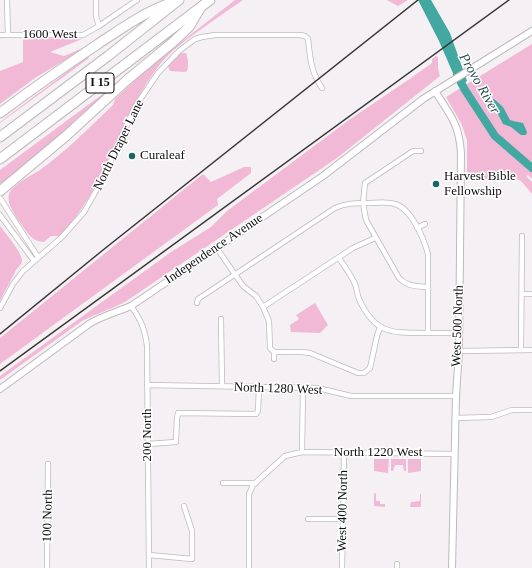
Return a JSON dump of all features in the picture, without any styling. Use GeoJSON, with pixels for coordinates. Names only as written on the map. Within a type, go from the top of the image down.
{"type":"FeatureCollection","features":[{"type":"Feature","properties":{"kind":"highway"},"geometry":{"type":"LineString","coordinates":[[0,113],[51,76],[132,22],[158,7],[178,0]]}},
{"type":"Feature","properties":{"kind":"highway","name":"I 15"},"geometry":{"type":"LineString","coordinates":[[0,138],[108,56],[178,0]]}},
{"type":"Feature","properties":{"kind":"highway","name":"I 15"},"geometry":{"type":"LineString","coordinates":[[0,159],[210,0]]}},
{"type":"Feature","properties":{"kind":"highway"},"geometry":{"type":"LineString","coordinates":[[0,190],[66,136],[130,78],[173,42],[189,27],[201,7]]}},
{"type":"Feature","properties":{"kind":"street"},"geometry":{"type":"LineString","coordinates":[[7,0],[8,35]]}},
{"type":"Feature","properties":{"kind":"street"},"geometry":{"type":"LineString","coordinates":[[96,0],[96,16],[99,26]]}},
{"type":"Feature","properties":{"kind":"street","name":"1600 West"},"geometry":{"type":"LineString","coordinates":[[0,35],[83,35],[137,0]]}},
{"type":"Feature","properties":{"kind":"street","name":"Independence Avenue"},"geometry":{"type":"LineString","coordinates":[[0,389],[89,324],[97,319],[131,306],[323,176],[423,99],[532,30]]}},
{"type":"Feature","properties":{"kind":"street","name":"North Draper Lane"},"geometry":{"type":"LineString","coordinates":[[0,308],[13,284],[23,271],[62,237],[84,212],[101,182],[135,107],[158,74],[179,51],[195,39],[215,35],[305,36],[308,39],[312,70],[322,88]]}},
{"type":"Feature","properties":{"kind":"street","name":"West 500 North"},"geometry":{"type":"LineString","coordinates":[[435,91],[454,120],[458,129],[460,140],[459,351],[455,418],[452,568]]}},
{"type":"Feature","properties":{"kind":"street"},"geometry":{"type":"LineString","coordinates":[[421,151],[413,151],[365,183],[363,203],[366,220],[399,278],[403,282],[412,286],[428,287]]}},
{"type":"Feature","properties":{"kind":"street"},"geometry":{"type":"LineString","coordinates":[[0,198],[36,259]]}},
{"type":"Feature","properties":{"kind":"street"},"geometry":{"type":"LineString","coordinates":[[197,302],[335,208],[348,204],[363,203],[396,204],[405,209],[417,228],[428,254],[428,333]]}},
{"type":"Feature","properties":{"kind":"street"},"geometry":{"type":"LineString","coordinates":[[0,215],[36,259]]}},
{"type":"Feature","properties":{"kind":"street"},"geometry":{"type":"LineString","coordinates":[[417,228],[424,224]]}},
{"type":"Feature","properties":{"kind":"street"},"geometry":{"type":"LineString","coordinates":[[521,350],[522,236]]}},
{"type":"Feature","properties":{"kind":"street"},"geometry":{"type":"LineString","coordinates":[[263,307],[353,248],[376,238]]}},
{"type":"Feature","properties":{"kind":"street"},"geometry":{"type":"LineString","coordinates":[[216,247],[243,286],[256,296],[263,307],[269,321],[270,348],[274,352],[274,359]]}},
{"type":"Feature","properties":{"kind":"street"},"geometry":{"type":"LineString","coordinates":[[339,258],[355,284],[359,298],[366,311],[380,327],[396,333],[459,333]]}},
{"type":"Feature","properties":{"kind":"street"},"geometry":{"type":"LineString","coordinates":[[522,294],[532,294]]}},
{"type":"Feature","properties":{"kind":"street","name":"200 North"},"geometry":{"type":"LineString","coordinates":[[131,306],[142,324],[146,337],[149,568]]}},
{"type":"Feature","properties":{"kind":"street"},"geometry":{"type":"LineString","coordinates":[[221,319],[222,386]]}},
{"type":"Feature","properties":{"kind":"street"},"geometry":{"type":"LineString","coordinates":[[274,352],[302,352],[358,373],[364,373],[370,368],[380,327]]}},
{"type":"Feature","properties":{"kind":"street"},"geometry":{"type":"LineString","coordinates":[[459,351],[532,350]]}},
{"type":"Feature","properties":{"kind":"street","name":"North 1280 West"},"geometry":{"type":"LineString","coordinates":[[147,385],[318,388],[351,396],[456,396]]}},
{"type":"Feature","properties":{"kind":"street"},"geometry":{"type":"LineString","coordinates":[[148,444],[176,442],[176,418],[178,413],[256,414],[258,411],[259,387]]}},
{"type":"Feature","properties":{"kind":"street"},"geometry":{"type":"LineString","coordinates":[[302,452],[303,388]]}},
{"type":"Feature","properties":{"kind":"street"},"geometry":{"type":"LineString","coordinates":[[455,418],[491,417],[512,410],[532,410]]}},
{"type":"Feature","properties":{"kind":"street","name":"North 1220 West"},"geometry":{"type":"LineString","coordinates":[[256,483],[285,456],[302,452],[455,454]]}},
{"type":"Feature","properties":{"kind":"street","name":"West 400 North"},"geometry":{"type":"LineString","coordinates":[[342,568],[344,453]]}},
{"type":"Feature","properties":{"kind":"street","name":"100 North"},"geometry":{"type":"LineString","coordinates":[[48,464],[48,568]]}},
{"type":"Feature","properties":{"kind":"street"},"geometry":{"type":"LineString","coordinates":[[223,483],[256,483]]}},
{"type":"Feature","properties":{"kind":"street"},"geometry":{"type":"LineString","coordinates":[[250,568],[249,494],[256,483]]}},
{"type":"Feature","properties":{"kind":"street"},"geometry":{"type":"LineString","coordinates":[[149,555],[192,560],[192,531],[184,506]]}},
{"type":"Feature","properties":{"kind":"street"},"geometry":{"type":"LineString","coordinates":[[308,519],[343,519]]}},
{"type":"Feature","properties":{"kind":"shaded area"},"geometry":{"type":"Polygon","coordinates":[[[235,0],[243,0],[184,41],[161,63],[146,84],[90,196],[76,217],[59,236],[51,236],[44,242],[33,239],[10,206],[8,198],[14,187],[50,163],[113,105],[115,99],[149,67],[235,0]]]}},
{"type":"Feature","properties":{"kind":"shaded area"},"geometry":{"type":"Polygon","coordinates":[[[387,0],[408,0],[398,6],[387,0]]]}},
{"type":"Feature","properties":{"kind":"shaded area"},"geometry":{"type":"Polygon","coordinates":[[[23,38],[82,39],[50,52],[64,56],[83,49],[35,78],[0,104],[0,71],[23,62],[23,38]]]}},
{"type":"Feature","properties":{"kind":"shaded area"},"geometry":{"type":"Polygon","coordinates":[[[532,44],[532,179],[528,175],[526,176],[532,182],[532,194],[521,181],[515,178],[467,180],[467,140],[461,123],[446,97],[532,44]]]}},
{"type":"Feature","properties":{"kind":"shaded area"},"geometry":{"type":"Polygon","coordinates":[[[186,53],[187,57],[187,71],[170,71],[168,66],[180,54],[186,53]]]}},
{"type":"Feature","properties":{"kind":"shaded area"},"geometry":{"type":"Polygon","coordinates":[[[88,56],[89,58],[0,123],[0,122],[88,56]]]}},
{"type":"Feature","properties":{"kind":"shaded area"},"geometry":{"type":"Polygon","coordinates":[[[436,56],[438,57],[440,76],[337,158],[125,302],[82,321],[0,380],[0,376],[171,252],[211,227],[227,211],[349,120],[432,63],[432,59],[436,56]]]}},
{"type":"Feature","properties":{"kind":"shaded area"},"geometry":{"type":"Polygon","coordinates":[[[119,82],[120,83],[75,120],[54,142],[5,182],[0,183],[0,170],[119,82]]]}},
{"type":"Feature","properties":{"kind":"shaded area"},"geometry":{"type":"Polygon","coordinates":[[[244,167],[251,167],[251,173],[217,199],[218,205],[0,364],[0,338],[203,174],[211,182],[244,167]]]}},
{"type":"Feature","properties":{"kind":"shaded area"},"geometry":{"type":"Polygon","coordinates":[[[0,226],[16,247],[22,260],[0,301],[0,226]]]}},
{"type":"Feature","properties":{"kind":"shaded area"},"geometry":{"type":"Polygon","coordinates":[[[315,303],[328,325],[320,333],[291,332],[290,325],[299,319],[296,315],[315,303]]]}},
{"type":"Feature","properties":{"kind":"shaded area"},"geometry":{"type":"Polygon","coordinates":[[[374,459],[389,459],[388,473],[374,471],[374,459]]]}},
{"type":"Feature","properties":{"kind":"shaded area"},"geometry":{"type":"Polygon","coordinates":[[[391,459],[406,459],[406,471],[404,471],[403,465],[395,465],[393,471],[391,471],[391,459]]]}},
{"type":"Feature","properties":{"kind":"shaded area"},"geometry":{"type":"Polygon","coordinates":[[[408,459],[421,459],[421,471],[408,473],[408,459]]]}},
{"type":"Feature","properties":{"kind":"shaded area"},"geometry":{"type":"Polygon","coordinates":[[[376,493],[376,501],[380,501],[380,504],[385,504],[385,507],[374,506],[374,494],[376,493]]]}},
{"type":"Feature","properties":{"kind":"shaded area"},"geometry":{"type":"Polygon","coordinates":[[[420,494],[421,507],[410,507],[411,502],[420,501],[420,494]]]}},
{"type":"Feature","properties":{"kind":"water"},"geometry":{"type":"Polygon","coordinates":[[[418,0],[431,0],[450,33],[467,81],[459,87],[439,41],[418,0]]]}},
{"type":"Feature","properties":{"kind":"water"},"geometry":{"type":"Polygon","coordinates":[[[491,99],[494,99],[503,107],[510,120],[523,123],[527,132],[526,135],[521,135],[511,127],[503,124],[496,110],[490,104],[491,99]]]}},
{"type":"Feature","properties":{"kind":"waterway","name":"Provo River"},"geometry":{"type":"LineString","coordinates":[[457,75],[495,136],[532,168]]}},
{"type":"Feature","properties":{"kind":"railway"},"geometry":{"type":"LineString","coordinates":[[0,334],[103,250],[418,0]]}},
{"type":"Feature","properties":{"kind":"railway"},"geometry":{"type":"LineString","coordinates":[[0,371],[509,0]]}},
{"type":"Feature","properties":{"kind":"place","name":"Curaleaf"},"geometry":{"type":"Point","coordinates":[132,156]}},
{"type":"Feature","properties":{"kind":"place","name":"Harvest Bible Fellowship"},"geometry":{"type":"Point","coordinates":[436,184]}}]}
